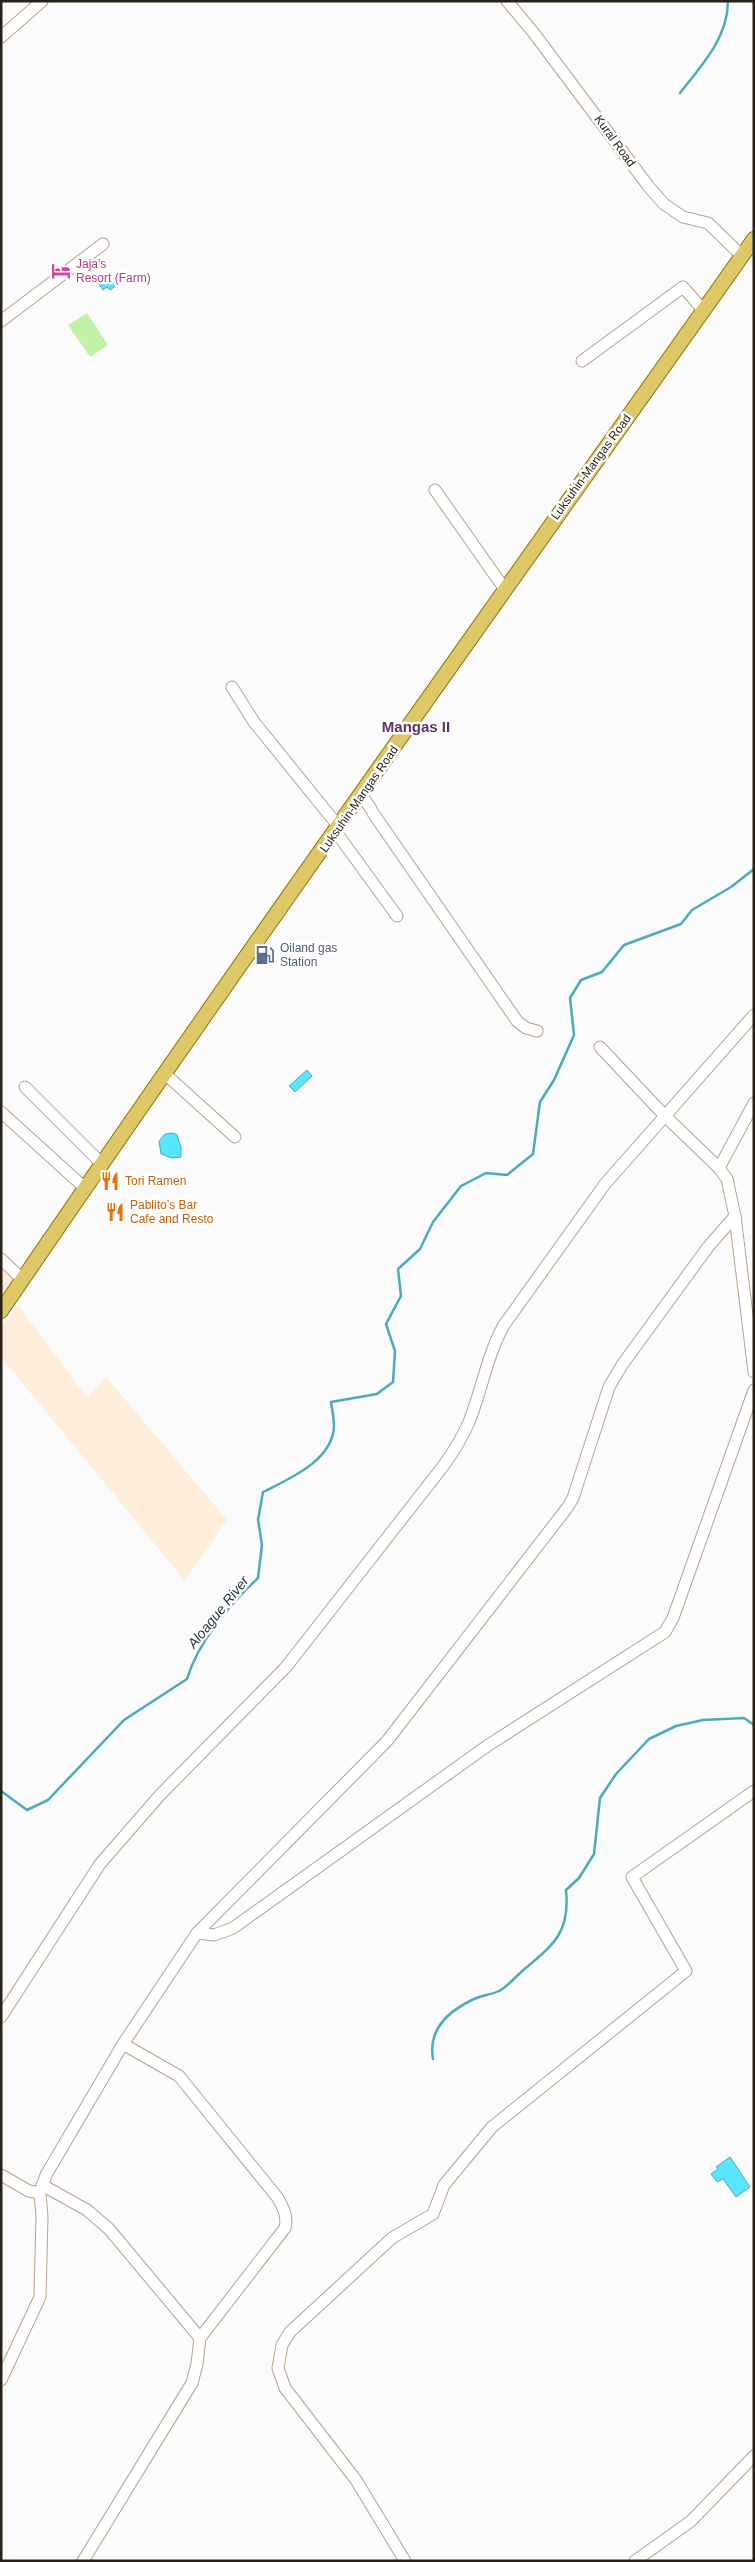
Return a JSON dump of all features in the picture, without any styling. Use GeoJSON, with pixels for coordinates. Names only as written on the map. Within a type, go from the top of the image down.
{"type":"FeatureCollection","features":[{"type":"Feature","properties":{"kind":"main road","name":"Luksuhin-Mangas Road"},"geometry":{"type":"LineString","coordinates":[[1,1311],[103,1165],[164,1073],[506,592],[564,503],[754,239]]}},
{"type":"Feature","properties":{"kind":"street"},"geometry":{"type":"LineString","coordinates":[[1,37],[42,1]]}},
{"type":"Feature","properties":{"kind":"street","name":"Kural Road"},"geometry":{"type":"LineString","coordinates":[[507,1],[533,32],[649,187],[664,204],[683,217],[708,222],[742,256]]}},
{"type":"Feature","properties":{"kind":"street"},"geometry":{"type":"LineString","coordinates":[[1,321],[104,244]]}},
{"type":"Feature","properties":{"kind":"street"},"geometry":{"type":"LineString","coordinates":[[582,361],[683,287],[704,311]]}},
{"type":"Feature","properties":{"kind":"street"},"geometry":{"type":"LineString","coordinates":[[435,490],[506,592]]}},
{"type":"Feature","properties":{"kind":"street"},"geometry":{"type":"LineString","coordinates":[[232,687],[254,722],[338,829],[397,916]]}},
{"type":"Feature","properties":{"kind":"street"},"geometry":{"type":"LineString","coordinates":[[361,794],[517,1021],[526,1028],[537,1031]]}},
{"type":"Feature","properties":{"kind":"street"},"geometry":{"type":"LineString","coordinates":[[1,2017],[100,1864],[160,1795],[286,1666],[444,1465],[459,1443],[470,1421],[496,1338],[504,1325],[605,1184],[754,1015]]}},
{"type":"Feature","properties":{"kind":"street"},"geometry":{"type":"LineString","coordinates":[[600,1047],[664,1115],[719,1168],[727,1179],[735,1216],[754,1372]]}},
{"type":"Feature","properties":{"kind":"street"},"geometry":{"type":"LineString","coordinates":[[164,1073],[235,1137]]}},
{"type":"Feature","properties":{"kind":"street"},"geometry":{"type":"LineString","coordinates":[[25,1087],[103,1165]]}},
{"type":"Feature","properties":{"kind":"street"},"geometry":{"type":"LineString","coordinates":[[719,1168],[754,1103]]}},
{"type":"Feature","properties":{"kind":"street"},"geometry":{"type":"LineString","coordinates":[[1,1112],[86,1189]]}},
{"type":"Feature","properties":{"kind":"street"},"geometry":{"type":"LineString","coordinates":[[1,2380],[40,2297],[41,2189],[52,2162],[123,2044],[197,1932],[387,1741],[567,1508],[573,1498],[609,1387],[622,1365],[697,1263],[735,1216]]}},
{"type":"Feature","properties":{"kind":"street"},"geometry":{"type":"LineString","coordinates":[[1,1259],[23,1280]]}},
{"type":"Feature","properties":{"kind":"street"},"geometry":{"type":"LineString","coordinates":[[197,1932],[214,1935],[233,1928],[487,1746],[665,1632],[673,1618],[754,1390]]}},
{"type":"Feature","properties":{"kind":"street"},"geometry":{"type":"LineString","coordinates":[[405,2561],[356,2480],[285,2388],[278,2368],[282,2345],[290,2332],[392,2238],[433,2214],[444,2185],[492,2127],[686,1971],[632,1877],[754,1791]]}},
{"type":"Feature","properties":{"kind":"street"},"geometry":{"type":"LineString","coordinates":[[83,2561],[192,2383],[198,2364],[200,2338],[285,2228],[286,2216],[277,2197],[179,2076],[123,2044]]}},
{"type":"Feature","properties":{"kind":"street"},"geometry":{"type":"LineString","coordinates":[[1,2175],[29,2191],[41,2189],[86,2210],[109,2229],[200,2338]]}},
{"type":"Feature","properties":{"kind":"street"},"geometry":{"type":"LineString","coordinates":[[635,2561],[691,2521],[754,2456]]}},
{"type":"Feature","properties":{"kind":"shaded area"},"geometry":{"type":"Polygon","coordinates":[[[1,1266],[17,1282],[1,1303],[1,1266]]]}},
{"type":"Feature","properties":{"kind":"shaded area"},"geometry":{"type":"Polygon","coordinates":[[[18,1305],[87,1397],[106,1377],[227,1520],[185,1581],[1,1357],[1,1328],[18,1305]]]}},
{"type":"Feature","properties":{"kind":"green space"},"geometry":{"type":"Polygon","coordinates":[[[87,313],[108,345],[90,357],[68,325],[87,313]]]}},
{"type":"Feature","properties":{"kind":"water"},"geometry":{"type":"Polygon","coordinates":[[[119,273],[124,280],[110,290],[107,287],[103,290],[99,284],[104,281],[106,283],[119,273]]]}},
{"type":"Feature","properties":{"kind":"water"},"geometry":{"type":"Polygon","coordinates":[[[307,1070],[312,1076],[295,1092],[289,1086],[307,1070]]]}},
{"type":"Feature","properties":{"kind":"water"},"geometry":{"type":"Polygon","coordinates":[[[173,1133],[177,1135],[181,1147],[181,1157],[172,1158],[161,1154],[159,1141],[165,1134],[173,1133]]]}},
{"type":"Feature","properties":{"kind":"water"},"geometry":{"type":"Polygon","coordinates":[[[730,2157],[750,2187],[736,2197],[723,2179],[717,2182],[711,2174],[718,2169],[716,2167],[730,2157]]]}},
{"type":"Feature","properties":{"kind":"waterway"},"geometry":{"type":"LineString","coordinates":[[680,93],[712,51],[723,27],[728,1]]}},
{"type":"Feature","properties":{"kind":"waterway","name":"Aloague River"},"geometry":{"type":"LineString","coordinates":[[1,1791],[27,1810],[48,1800],[124,1720],[187,1679],[199,1651],[216,1624],[258,1578],[262,1545],[258,1520],[263,1492],[308,1467],[327,1448],[332,1437],[334,1425],[331,1402],[377,1394],[393,1382],[395,1351],[386,1324],[401,1296],[398,1269],[420,1249],[433,1222],[461,1186],[486,1173],[507,1175],[533,1154],[540,1102],[554,1080],[574,1035],[570,998],[581,980],[602,972],[624,945],[681,924],[692,910],[731,887],[754,869]]}},
{"type":"Feature","properties":{"kind":"waterway"},"geometry":{"type":"LineString","coordinates":[[433,2059],[433,2039],[447,2016],[472,2000],[498,1992],[504,1988],[546,1950],[559,1935],[566,1916],[566,1890],[579,1878],[594,1854],[600,1798],[616,1774],[649,1739],[676,1726],[703,1720],[744,1718],[754,1725]]}},
{"type":"Feature","properties":{"kind":"place","name":"Jaja's Resort (Farm)"},"geometry":{"type":"Point","coordinates":[61,271]}},
{"type":"Feature","properties":{"kind":"place","name":"Oiland gas Station"},"geometry":{"type":"Point","coordinates":[265,955]}},
{"type":"Feature","properties":{"kind":"place","name":"Tori Ramen"},"geometry":{"type":"Point","coordinates":[110,1181]}},
{"type":"Feature","properties":{"kind":"place","name":"Pablito’s Bar Cafe and Resto"},"geometry":{"type":"Point","coordinates":[115,1212]}},
{"type":"Feature","properties":{"kind":"district","name":"Mangas II"},"geometry":{"type":"Point","coordinates":[416,726]}}]}
